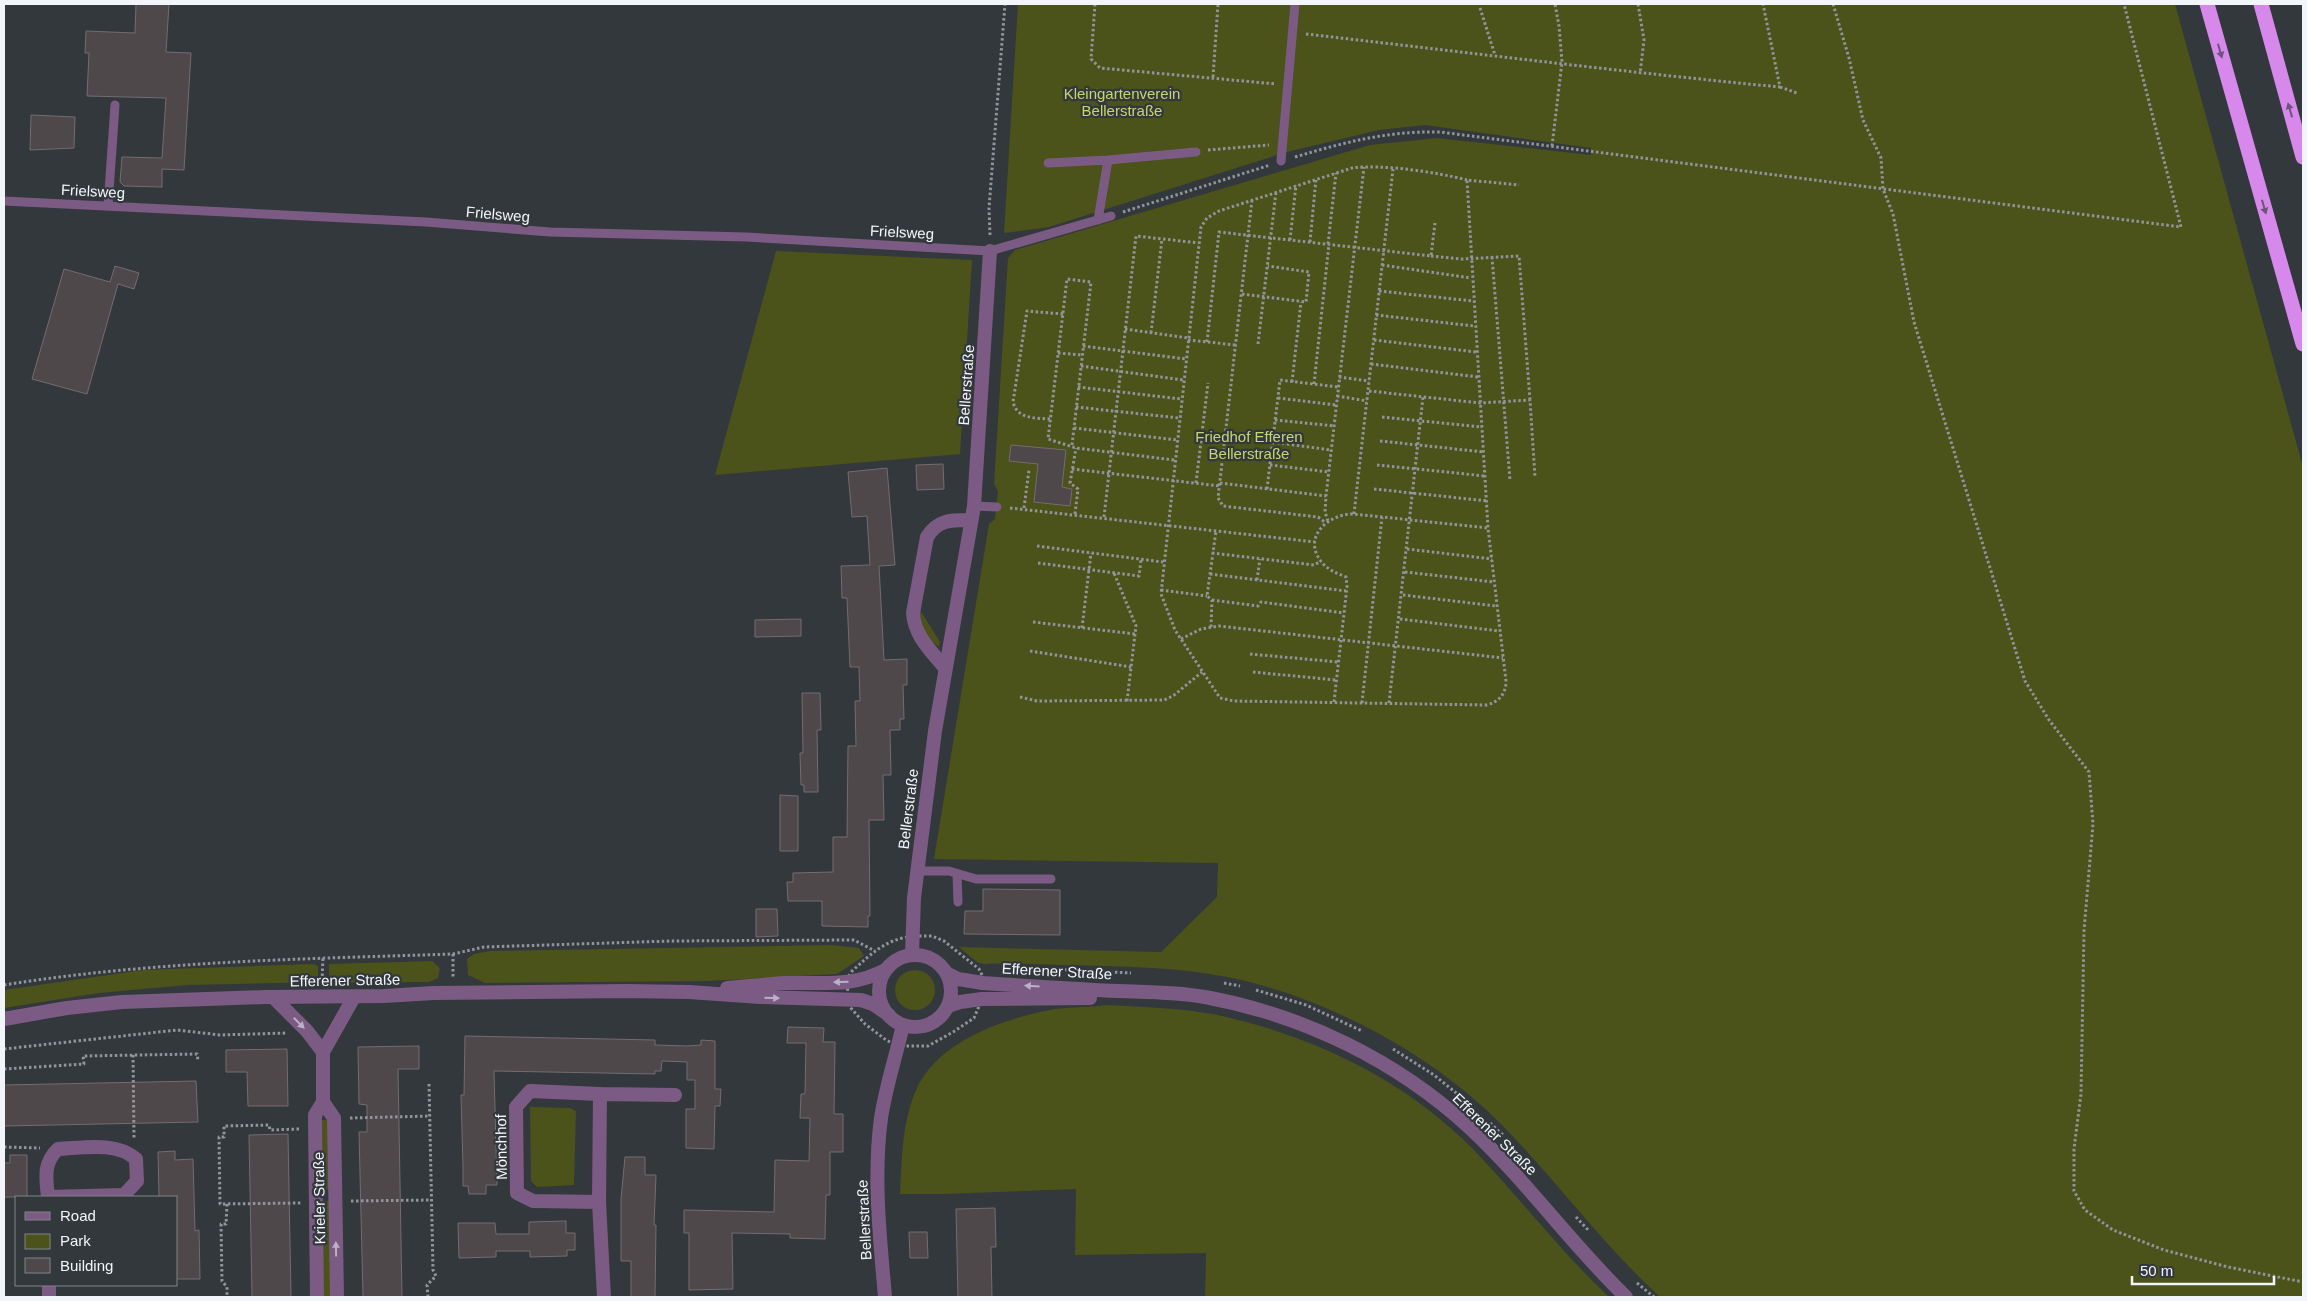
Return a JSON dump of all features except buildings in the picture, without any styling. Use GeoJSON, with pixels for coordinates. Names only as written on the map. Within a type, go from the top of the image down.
{"type":"FeatureCollection","features":[{"type":"Feature","properties":{"kind":"highway"},"geometry":{"type":"LineString","coordinates":[[2207,4],[2303,344]]}},
{"type":"Feature","properties":{"kind":"highway"},"geometry":{"type":"LineString","coordinates":[[2261,4],[2303,157]]}},
{"type":"Feature","properties":{"kind":"street","name":"Bellerstraße"},"geometry":{"type":"LineString","coordinates":[[912,955],[917,871],[945,668],[973,513],[990,251]]}},
{"type":"Feature","properties":{"kind":"street"},"geometry":{"type":"LineString","coordinates":[[945,668],[914,625],[913,613],[927,537],[932,528],[942,522],[973,513]]}},
{"type":"Feature","properties":{"kind":"street"},"geometry":{"type":"LineString","coordinates":[[912,955],[932,959],[946,973],[951,989],[948,1006],[942,1015],[924,1026],[904,1025],[890,1016],[880,998],[882,978],[887,969],[902,958],[912,955]]}},
{"type":"Feature","properties":{"kind":"street","name":"Efferener Straße"},"geometry":{"type":"LineString","coordinates":[[689,992],[782,983],[847,982],[864,980],[887,969]]}},
{"type":"Feature","properties":{"kind":"street","name":"Efferener Straße"},"geometry":{"type":"LineString","coordinates":[[946,973],[958,979],[983,983],[1168,993],[1205,997],[1269,1012],[1300,1023],[1357,1048],[1409,1080],[1470,1128],[1526,1187],[1603,1275],[1626,1297]]}},
{"type":"Feature","properties":{"kind":"street","name":"Efferener Straße"},"geometry":{"type":"LineString","coordinates":[[4,1019],[67,1008],[122,1002],[453,993],[689,992],[760,997],[847,999],[873,1004],[890,1016]]}},
{"type":"Feature","properties":{"kind":"street","name":"Efferener Straße"},"geometry":{"type":"LineString","coordinates":[[948,1006],[960,1002],[982,1000],[1080,998],[1168,993]]}},
{"type":"Feature","properties":{"kind":"street"},"geometry":{"type":"LineString","coordinates":[[273,997],[307,1031],[323,1052]]}},
{"type":"Feature","properties":{"kind":"street","name":"Krieler Straße"},"geometry":{"type":"LineString","coordinates":[[317,1297],[315,1115],[323,1102],[323,1052],[354,997]]}},
{"type":"Feature","properties":{"kind":"street","name":"Bellerstraße"},"geometry":{"type":"LineString","coordinates":[[885,1297],[878,1207],[878,1147],[887,1087],[904,1025]]}},
{"type":"Feature","properties":{"kind":"street","name":"Mönchhof"},"geometry":{"type":"LineString","coordinates":[[599,1202],[533,1201],[517,1194],[516,1107],[530,1091],[674,1095]]}},
{"type":"Feature","properties":{"kind":"street"},"geometry":{"type":"LineString","coordinates":[[600,1094],[599,1202],[604,1297]]}},
{"type":"Feature","properties":{"kind":"street"},"geometry":{"type":"LineString","coordinates":[[323,1102],[334,1118]]}},
{"type":"Feature","properties":{"kind":"street","name":"Krieler Straße"},"geometry":{"type":"LineString","coordinates":[[334,1118],[337,1297]]}},
{"type":"Feature","properties":{"kind":"street"},"geometry":{"type":"LineString","coordinates":[[48,1196],[46,1167],[50,1156],[58,1149],[117,1148],[128,1152],[136,1158],[137,1181],[134,1193],[86,1196]]}},
{"type":"Feature","properties":{"kind":"lane"},"geometry":{"type":"LineString","coordinates":[[1281,161],[1294,4]]}},
{"type":"Feature","properties":{"kind":"lane"},"geometry":{"type":"LineString","coordinates":[[108,206],[115,105]]}},
{"type":"Feature","properties":{"kind":"lane"},"geometry":{"type":"LineString","coordinates":[[1048,163],[1196,152]]}},
{"type":"Feature","properties":{"kind":"lane"},"geometry":{"type":"LineString","coordinates":[[1098,220],[1108,160]]}},
{"type":"Feature","properties":{"kind":"lane","name":"Frielsweg"},"geometry":{"type":"LineString","coordinates":[[4,201],[426,222],[550,232],[746,237],[990,251],[1111,216]]}},
{"type":"Feature","properties":{"kind":"lane"},"geometry":{"type":"LineString","coordinates":[[973,513],[997,507]]}},
{"type":"Feature","properties":{"kind":"lane"},"geometry":{"type":"LineString","coordinates":[[917,871],[958,874],[976,879],[1051,880]]}},
{"type":"Feature","properties":{"kind":"lane"},"geometry":{"type":"LineString","coordinates":[[958,874],[958,902]]}},
{"type":"Feature","properties":{"kind":"path"},"geometry":{"type":"LineString","coordinates":[[990,251],[989,208],[1005,4]]}},
{"type":"Feature","properties":{"kind":"path"},"geometry":{"type":"LineString","coordinates":[[1095,4],[1091,59],[1100,68],[1287,85]]}},
{"type":"Feature","properties":{"kind":"path"},"geometry":{"type":"LineString","coordinates":[[1213,77],[1218,4]]}},
{"type":"Feature","properties":{"kind":"path"},"geometry":{"type":"LineString","coordinates":[[1552,146],[1562,62],[1555,4]]}},
{"type":"Feature","properties":{"kind":"path"},"geometry":{"type":"LineString","coordinates":[[1638,4],[1644,40],[1640,74]]}},
{"type":"Feature","properties":{"kind":"path"},"geometry":{"type":"LineString","coordinates":[[1762,4],[1780,87]]}},
{"type":"Feature","properties":{"kind":"path"},"geometry":{"type":"LineString","coordinates":[[1833,4],[1849,58],[1863,120],[1881,158],[1883,189],[1893,214],[1914,322],[2025,681],[2049,720],[2089,772],[2093,824],[2084,931],[2081,1094],[2074,1149],[2074,1191],[2085,1210],[2113,1230],[2164,1250],[2228,1267],[2303,1282]]}},
{"type":"Feature","properties":{"kind":"path"},"geometry":{"type":"LineString","coordinates":[[1111,216],[1281,161],[1363,138],[1407,131],[1440,132],[2181,227],[2124,4]]}},
{"type":"Feature","properties":{"kind":"path"},"geometry":{"type":"LineString","coordinates":[[1480,8],[1495,55]]}},
{"type":"Feature","properties":{"kind":"path"},"geometry":{"type":"LineString","coordinates":[[1293,33],[1562,62],[1640,74],[1780,87],[1796,93]]}},
{"type":"Feature","properties":{"kind":"path"},"geometry":{"type":"LineString","coordinates":[[1196,152],[1282,144]]}},
{"type":"Feature","properties":{"kind":"path"},"geometry":{"type":"LineString","coordinates":[[1327,522],[1325,512],[1326,496],[1364,167]]}},
{"type":"Feature","properties":{"kind":"path"},"geometry":{"type":"LineString","coordinates":[[1467,180],[1471,278],[1488,501],[1488,528],[1506,681],[1505,692],[1491,704],[1224,700],[1217,696],[1181,639],[1166,611],[1161,590],[1201,227],[1207,218],[1219,210],[1336,173],[1364,167],[1519,185]]}},
{"type":"Feature","properties":{"kind":"path"},"geometry":{"type":"LineString","coordinates":[[1354,514],[1393,169]]}},
{"type":"Feature","properties":{"kind":"path"},"geometry":{"type":"LineString","coordinates":[[1314,384],[1336,173]]}},
{"type":"Feature","properties":{"kind":"path"},"geometry":{"type":"LineString","coordinates":[[1310,242],[1316,179]]}},
{"type":"Feature","properties":{"kind":"path"},"geometry":{"type":"LineString","coordinates":[[1290,240],[1296,185]]}},
{"type":"Feature","properties":{"kind":"path"},"geometry":{"type":"LineString","coordinates":[[1258,344],[1276,192]]}},
{"type":"Feature","properties":{"kind":"path"},"geometry":{"type":"LineString","coordinates":[[1252,200],[1218,498],[1223,506],[1318,517],[1327,522]]}},
{"type":"Feature","properties":{"kind":"path"},"geometry":{"type":"LineString","coordinates":[[1431,256],[1435,223]]}},
{"type":"Feature","properties":{"kind":"path"},"geometry":{"type":"LineString","coordinates":[[1207,342],[1220,232],[1431,256],[1470,258],[1518,256],[1535,477]]}},
{"type":"Feature","properties":{"kind":"path"},"geometry":{"type":"LineString","coordinates":[[1104,517],[1136,236],[1199,243]]}},
{"type":"Feature","properties":{"kind":"path"},"geometry":{"type":"LineString","coordinates":[[1151,333],[1162,239]]}},
{"type":"Feature","properties":{"kind":"path"},"geometry":{"type":"LineString","coordinates":[[1492,257],[1510,480]]}},
{"type":"Feature","properties":{"kind":"path"},"geometry":{"type":"LineString","coordinates":[[1382,265],[1471,278]]}},
{"type":"Feature","properties":{"kind":"path"},"geometry":{"type":"LineString","coordinates":[[1242,294],[1306,302],[1308,272],[1268,266]]}},
{"type":"Feature","properties":{"kind":"path"},"geometry":{"type":"LineString","coordinates":[[1072,445],[1091,282],[1067,279],[1048,439],[1072,445],[1076,448],[1174,460]]}},
{"type":"Feature","properties":{"kind":"path"},"geometry":{"type":"LineString","coordinates":[[1379,291],[1473,301]]}},
{"type":"Feature","properties":{"kind":"path"},"geometry":{"type":"LineString","coordinates":[[1292,382],[1301,302]]}},
{"type":"Feature","properties":{"kind":"path"},"geometry":{"type":"LineString","coordinates":[[1050,419],[1026,416],[1018,412],[1013,402],[1027,310],[1063,314]]}},
{"type":"Feature","properties":{"kind":"path"},"geometry":{"type":"LineString","coordinates":[[1376,315],[1474,326]]}},
{"type":"Feature","properties":{"kind":"path"},"geometry":{"type":"LineString","coordinates":[[1126,329],[1236,345]]}},
{"type":"Feature","properties":{"kind":"path"},"geometry":{"type":"LineString","coordinates":[[1374,340],[1476,352]]}},
{"type":"Feature","properties":{"kind":"path"},"geometry":{"type":"LineString","coordinates":[[1083,346],[1186,359]]}},
{"type":"Feature","properties":{"kind":"path"},"geometry":{"type":"LineString","coordinates":[[1058,353],[1082,355]]}},
{"type":"Feature","properties":{"kind":"path"},"geometry":{"type":"LineString","coordinates":[[1371,364],[1478,377]]}},
{"type":"Feature","properties":{"kind":"path"},"geometry":{"type":"LineString","coordinates":[[1081,366],[1183,380]]}},
{"type":"Feature","properties":{"kind":"path"},"geometry":{"type":"LineString","coordinates":[[1339,377],[1369,381]]}},
{"type":"Feature","properties":{"kind":"path"},"geometry":{"type":"LineString","coordinates":[[1267,488],[1280,380],[1338,387]]}},
{"type":"Feature","properties":{"kind":"path"},"geometry":{"type":"LineString","coordinates":[[1196,483],[1208,383]]}},
{"type":"Feature","properties":{"kind":"path"},"geometry":{"type":"LineString","coordinates":[[1078,387],[1181,399]]}},
{"type":"Feature","properties":{"kind":"path"},"geometry":{"type":"LineString","coordinates":[[1369,391],[1480,403],[1530,400]]}},
{"type":"Feature","properties":{"kind":"path"},"geometry":{"type":"LineString","coordinates":[[1337,396],[1367,401]]}},
{"type":"Feature","properties":{"kind":"path"},"geometry":{"type":"LineString","coordinates":[[1390,703],[1398,645],[1423,397]]}},
{"type":"Feature","properties":{"kind":"path"},"geometry":{"type":"LineString","coordinates":[[1278,398],[1336,405]]}},
{"type":"Feature","properties":{"kind":"path"},"geometry":{"type":"LineString","coordinates":[[1076,407],[1179,418]]}},
{"type":"Feature","properties":{"kind":"path"},"geometry":{"type":"LineString","coordinates":[[1382,417],[1482,427]]}},
{"type":"Feature","properties":{"kind":"path"},"geometry":{"type":"LineString","coordinates":[[1275,420],[1334,426]]}},
{"type":"Feature","properties":{"kind":"path"},"geometry":{"type":"LineString","coordinates":[[1074,428],[1177,440]]}},
{"type":"Feature","properties":{"kind":"path"},"geometry":{"type":"LineString","coordinates":[[1380,441],[1484,452]]}},
{"type":"Feature","properties":{"kind":"path"},"geometry":{"type":"LineString","coordinates":[[1272,442],[1331,450]]}},
{"type":"Feature","properties":{"kind":"path"},"geometry":{"type":"LineString","coordinates":[[1075,514],[1078,489],[1070,483],[1076,448]]}},
{"type":"Feature","properties":{"kind":"path"},"geometry":{"type":"LineString","coordinates":[[1270,465],[1329,472]]}},
{"type":"Feature","properties":{"kind":"path"},"geometry":{"type":"LineString","coordinates":[[1377,465],[1485,476]]}},
{"type":"Feature","properties":{"kind":"path"},"geometry":{"type":"LineString","coordinates":[[1072,468],[1326,496]]}},
{"type":"Feature","properties":{"kind":"path"},"geometry":{"type":"LineString","coordinates":[[1024,508],[1029,470]]}},
{"type":"Feature","properties":{"kind":"path"},"geometry":{"type":"LineString","coordinates":[[1374,489],[1488,501]]}},
{"type":"Feature","properties":{"kind":"path"},"geometry":{"type":"LineString","coordinates":[[997,507],[1024,508],[1315,542]]}},
{"type":"Feature","properties":{"kind":"path"},"geometry":{"type":"LineString","coordinates":[[1334,702],[1346,577],[1334,572],[1321,562],[1314,548],[1320,529],[1337,515],[1354,514],[1488,528]]}},
{"type":"Feature","properties":{"kind":"path"},"geometry":{"type":"LineString","coordinates":[[1362,703],[1382,517]]}},
{"type":"Feature","properties":{"kind":"path"},"geometry":{"type":"LineString","coordinates":[[1207,596],[1216,531]]}},
{"type":"Feature","properties":{"kind":"path"},"geometry":{"type":"LineString","coordinates":[[1037,546],[1163,562]]}},
{"type":"Feature","properties":{"kind":"path"},"geometry":{"type":"LineString","coordinates":[[1408,549],[1492,558]]}},
{"type":"Feature","properties":{"kind":"path"},"geometry":{"type":"LineString","coordinates":[[1082,628],[1091,553]]}},
{"type":"Feature","properties":{"kind":"path"},"geometry":{"type":"LineString","coordinates":[[1212,553],[1314,565],[1321,562]]}},
{"type":"Feature","properties":{"kind":"path"},"geometry":{"type":"LineString","coordinates":[[1257,580],[1260,559]]}},
{"type":"Feature","properties":{"kind":"path"},"geometry":{"type":"LineString","coordinates":[[1038,563],[1139,576],[1141,560]]}},
{"type":"Feature","properties":{"kind":"path"},"geometry":{"type":"LineString","coordinates":[[1405,572],[1494,582]]}},
{"type":"Feature","properties":{"kind":"path"},"geometry":{"type":"LineString","coordinates":[[1114,573],[1136,626],[1127,701]]}},
{"type":"Feature","properties":{"kind":"path"},"geometry":{"type":"LineString","coordinates":[[1210,574],[1346,591]]}},
{"type":"Feature","properties":{"kind":"path"},"geometry":{"type":"LineString","coordinates":[[1161,590],[1207,596],[1212,600],[1258,606],[1260,602],[1344,613]]}},
{"type":"Feature","properties":{"kind":"path"},"geometry":{"type":"LineString","coordinates":[[1403,595],[1496,606]]}},
{"type":"Feature","properties":{"kind":"path"},"geometry":{"type":"LineString","coordinates":[[1210,627],[1212,600]]}},
{"type":"Feature","properties":{"kind":"path"},"geometry":{"type":"LineString","coordinates":[[1400,619],[1499,631]]}},
{"type":"Feature","properties":{"kind":"path"},"geometry":{"type":"LineString","coordinates":[[1033,622],[1135,634]]}},
{"type":"Feature","properties":{"kind":"path"},"geometry":{"type":"LineString","coordinates":[[1181,639],[1193,632],[1210,627],[1254,629],[1503,658]]}},
{"type":"Feature","properties":{"kind":"path"},"geometry":{"type":"LineString","coordinates":[[1030,651],[1131,667]]}},
{"type":"Feature","properties":{"kind":"path"},"geometry":{"type":"LineString","coordinates":[[1250,654],[1338,662]]}},
{"type":"Feature","properties":{"kind":"path"},"geometry":{"type":"LineString","coordinates":[[1020,697],[1037,701],[1164,700],[1173,696],[1202,672]]}},
{"type":"Feature","properties":{"kind":"path"},"geometry":{"type":"LineString","coordinates":[[1253,672],[1336,680]]}},
{"type":"Feature","properties":{"kind":"path"},"geometry":{"type":"LineString","coordinates":[[932,936],[944,941],[979,969],[983,983],[982,1000],[974,1018],[928,1046],[898,1046],[886,1040],[853,1012],[847,999],[847,982],[850,973],[875,952],[897,938],[932,936]]}},
{"type":"Feature","properties":{"kind":"path"},"geometry":{"type":"LineString","coordinates":[[4,985],[148,966],[453,954],[484,947],[690,941],[854,940],[870,947],[875,952]]}},
{"type":"Feature","properties":{"kind":"path"},"geometry":{"type":"LineString","coordinates":[[453,954],[453,993]]}},
{"type":"Feature","properties":{"kind":"path"},"geometry":{"type":"LineString","coordinates":[[322,984],[323,958]]}},
{"type":"Feature","properties":{"kind":"path"},"geometry":{"type":"LineString","coordinates":[[1022,968],[1140,974]]}},
{"type":"Feature","properties":{"kind":"path"},"geometry":{"type":"LineString","coordinates":[[979,969],[988,969]]}},
{"type":"Feature","properties":{"kind":"path"},"geometry":{"type":"LineString","coordinates":[[1223,982],[1241,986]]}},
{"type":"Feature","properties":{"kind":"path"},"geometry":{"type":"LineString","coordinates":[[1250,989],[1306,1006],[1346,1022],[1369,1036]]}},
{"type":"Feature","properties":{"kind":"path"},"geometry":{"type":"LineString","coordinates":[[4,1049],[177,1030],[220,1034],[287,1033],[293,1036]]}},
{"type":"Feature","properties":{"kind":"path"},"geometry":{"type":"LineString","coordinates":[[1385,1044],[1434,1075],[1473,1107]]}},
{"type":"Feature","properties":{"kind":"path"},"geometry":{"type":"LineString","coordinates":[[4,1069],[84,1064],[83,1056],[197,1054],[198,1060]]}},
{"type":"Feature","properties":{"kind":"path"},"geometry":{"type":"LineString","coordinates":[[128,1152],[134,1141],[133,1055]]}},
{"type":"Feature","properties":{"kind":"path"},"geometry":{"type":"LineString","coordinates":[[428,1297],[427,1285],[436,1276],[433,1270],[429,1083]]}},
{"type":"Feature","properties":{"kind":"path"},"geometry":{"type":"LineString","coordinates":[[334,1118],[430,1116]]}},
{"type":"Feature","properties":{"kind":"path"},"geometry":{"type":"LineString","coordinates":[[1486,1118],[1505,1137]]}},
{"type":"Feature","properties":{"kind":"path"},"geometry":{"type":"LineString","coordinates":[[300,1130],[270,1130],[269,1125],[224,1126],[224,1137],[219,1137],[220,1204],[301,1202],[301,1193],[316,1193]]}},
{"type":"Feature","properties":{"kind":"path"},"geometry":{"type":"LineString","coordinates":[[4,1147],[39,1147],[50,1156]]}},
{"type":"Feature","properties":{"kind":"path"},"geometry":{"type":"LineString","coordinates":[[335,1192],[349,1192],[349,1201],[432,1200]]}},
{"type":"Feature","properties":{"kind":"path"},"geometry":{"type":"LineString","coordinates":[[226,1204],[226,1224],[221,1224],[222,1281],[227,1287],[227,1297]]}},
{"type":"Feature","properties":{"kind":"path"},"geometry":{"type":"LineString","coordinates":[[1570,1210],[1590,1232]]}},
{"type":"Feature","properties":{"kind":"path"},"geometry":{"type":"LineString","coordinates":[[1634,1280],[1654,1297]]}},
{"type":"Feature","properties":{"kind":"green space"},"geometry":{"type":"Polygon","coordinates":[[[1018,4],[2175,4],[2303,467],[2303,1297],[1660,1297],[1618,1255],[1521,1145],[1473,1098],[1443,1074],[1410,1052],[1338,1013],[1264,986],[1227,977],[1190,971],[1152,968],[1018,963],[984,964],[977,962],[959,947],[1161,952],[1217,897],[1218,863],[934,859],[989,524],[995,519],[998,491],[994,484],[1008,258],[1015,250],[1370,145],[1437,138],[1591,155],[1591,148],[1425,125],[1379,130],[1287,152],[1049,227],[1004,233],[1018,4]]]}},
{"type":"Feature","properties":{"kind":"green space"},"geometry":{"type":"Polygon","coordinates":[[[776,251],[972,260],[960,454],[715,475],[776,251]]]}},
{"type":"Feature","properties":{"kind":"green space"},"geometry":{"type":"Polygon","coordinates":[[[920,610],[940,642],[939,647],[925,631],[921,621],[920,610]]]}},
{"type":"Feature","properties":{"kind":"green space"},"geometry":{"type":"Polygon","coordinates":[[[832,945],[859,948],[864,956],[837,974],[708,981],[485,983],[468,975],[467,959],[474,954],[490,951],[832,945]]]}},
{"type":"Feature","properties":{"kind":"green space"},"geometry":{"type":"Polygon","coordinates":[[[432,961],[440,968],[438,978],[429,982],[329,983],[329,964],[432,961]]]}},
{"type":"Feature","properties":{"kind":"green space"},"geometry":{"type":"Polygon","coordinates":[[[314,964],[318,966],[318,982],[187,985],[99,993],[4,1008],[4,990],[143,970],[314,964]]]}},
{"type":"Feature","properties":{"kind":"green space"},"geometry":{"type":"Polygon","coordinates":[[[919,970],[926,973],[932,979],[935,990],[934,998],[926,1007],[919,1010],[911,1010],[904,1007],[896,998],[895,986],[898,979],[907,971],[919,970]]]}},
{"type":"Feature","properties":{"kind":"green space"},"geometry":{"type":"Polygon","coordinates":[[[1108,1005],[1191,1011],[1218,1015],[1253,1024],[1322,1048],[1387,1081],[1417,1101],[1473,1149],[1609,1297],[1205,1297],[1206,1253],[1075,1255],[1076,1189],[900,1194],[902,1154],[908,1113],[917,1088],[927,1071],[941,1057],[957,1044],[976,1034],[1016,1018],[1055,1009],[1108,1005]]]}},
{"type":"Feature","properties":{"kind":"green space"},"geometry":{"type":"Polygon","coordinates":[[[530,1107],[570,1108],[576,1111],[574,1185],[537,1187],[531,1181],[530,1107]]]}},
{"type":"Feature","properties":{"kind":"green space"},"geometry":{"type":"Polygon","coordinates":[[[320,1120],[328,1120],[329,1189],[321,1189],[320,1120]]]}},
{"type":"Feature","properties":{"kind":"green space"},"geometry":{"type":"Polygon","coordinates":[[[321,1201],[330,1201],[332,1297],[323,1297],[321,1201]]]}},
{"type":"Feature","properties":{"kind":"park label","name":"Kleingartenverein Bellerstraße"},"geometry":{"type":"Point","coordinates":[1122,102]}},
{"type":"Feature","properties":{"kind":"park label","name":"Friedhof Efferen Bellerstraße"},"geometry":{"type":"Point","coordinates":[1249,444]}}]}
